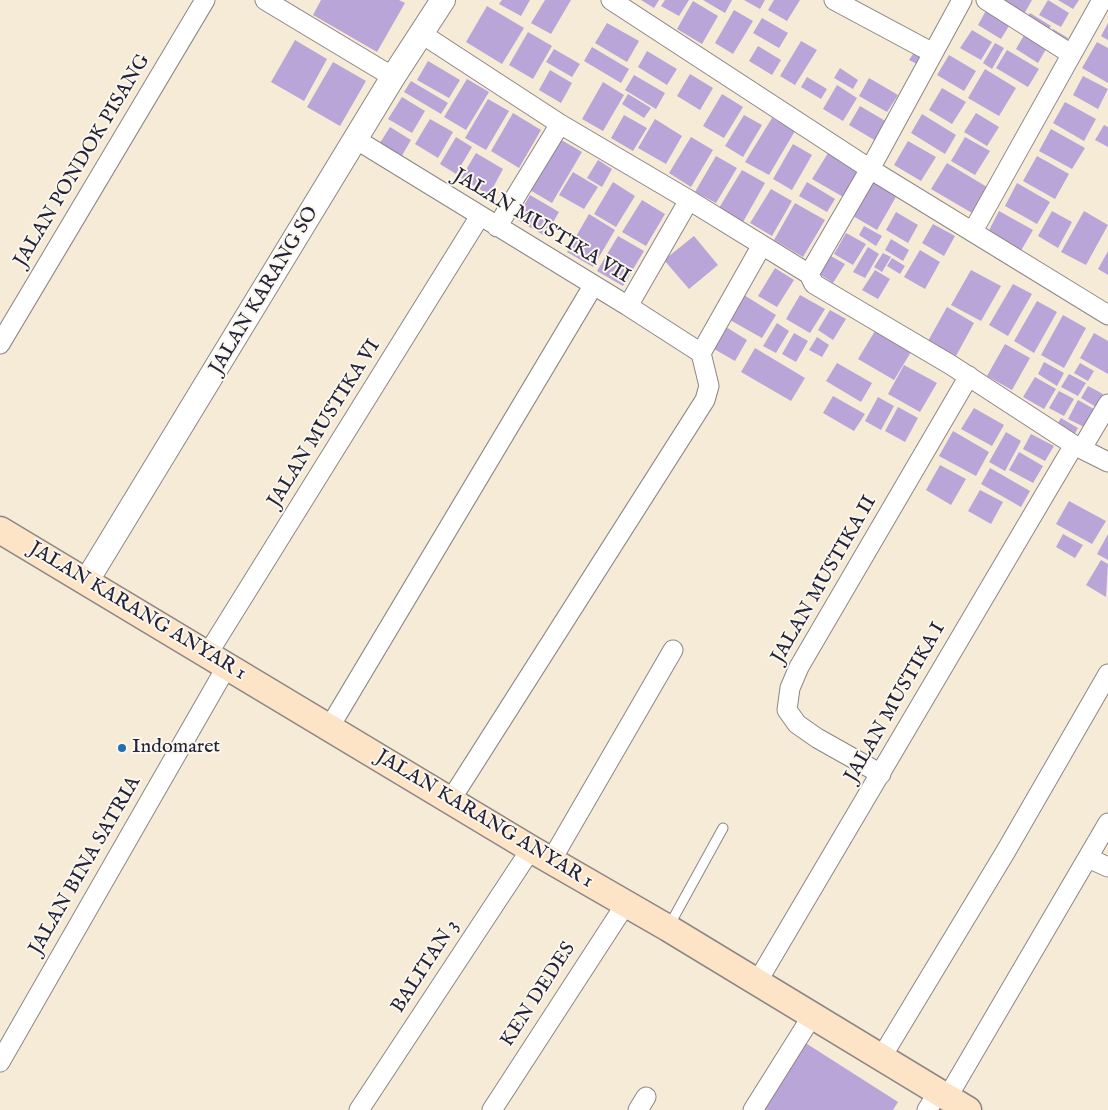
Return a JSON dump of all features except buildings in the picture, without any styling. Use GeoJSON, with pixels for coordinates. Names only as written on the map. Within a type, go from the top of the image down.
{"type":"FeatureCollection","features":[{"type":"Feature","properties":{"kind":"main road","name":"JALAN KARANG ANYAR 1"},"geometry":{"type":"LineString","coordinates":[[0,530],[450,801],[625,905],[668,928],[756,984],[881,1058],[945,1103]]}},
{"type":"Feature","properties":{"kind":"street","name":"JALAN PONDOK PISANG"},"geometry":{"type":"LineString","coordinates":[[0,344],[205,0]]}},
{"type":"Feature","properties":{"kind":"street"},"geometry":{"type":"LineString","coordinates":[[265,0],[393,78]]}},
{"type":"Feature","properties":{"kind":"street","name":"JALAN KARANG SO"},"geometry":{"type":"LineString","coordinates":[[86,582],[357,140],[393,78],[443,0]]}},
{"type":"Feature","properties":{"kind":"street"},"geometry":{"type":"LineString","coordinates":[[611,0],[870,169],[1108,315]]}},
{"type":"Feature","properties":{"kind":"street"},"geometry":{"type":"LineString","coordinates":[[834,0],[932,53]]}},
{"type":"Feature","properties":{"kind":"street"},"geometry":{"type":"LineString","coordinates":[[809,274],[870,169],[962,0]]}},
{"type":"Feature","properties":{"kind":"street"},"geometry":{"type":"LineString","coordinates":[[986,0],[1071,54]]}},
{"type":"Feature","properties":{"kind":"street"},"geometry":{"type":"LineString","coordinates":[[973,231],[1102,0]]}},
{"type":"Feature","properties":{"kind":"street"},"geometry":{"type":"LineString","coordinates":[[422,34],[560,124],[690,200],[809,274],[814,284],[968,376],[1078,446],[1108,462]]}},
{"type":"Feature","properties":{"kind":"street"},"geometry":{"type":"LineString","coordinates":[[497,227],[560,124]]}},
{"type":"Feature","properties":{"kind":"street","name":"JALAN MUSTIKA VII"},"geometry":{"type":"LineString","coordinates":[[357,140],[628,306],[701,353]]}},
{"type":"Feature","properties":{"kind":"street"},"geometry":{"type":"LineString","coordinates":[[628,306],[690,200]]}},
{"type":"Feature","properties":{"kind":"street","name":"JALAN MUSTIKA VI"},"geometry":{"type":"LineString","coordinates":[[217,660],[480,216]]}},
{"type":"Feature","properties":{"kind":"street"},"geometry":{"type":"LineString","coordinates":[[450,801],[705,400],[709,386],[701,353],[762,245]]}},
{"type":"Feature","properties":{"kind":"street"},"geometry":{"type":"LineString","coordinates":[[330,728],[593,286]]}},
{"type":"Feature","properties":{"kind":"street","name":"JALAN MUSTIKA II"},"geometry":{"type":"LineString","coordinates":[[881,774],[816,738],[797,724],[786,710],[790,688],[799,667],[968,376]]}},
{"type":"Feature","properties":{"kind":"street","name":"JALAN MUSTIKA I"},"geometry":{"type":"LineString","coordinates":[[756,984],[1078,446],[1108,404]]}},
{"type":"Feature","properties":{"kind":"street","name":"BALITAN 3"},"geometry":{"type":"LineString","coordinates":[[359,1110],[541,854],[672,650]]}},
{"type":"Feature","properties":{"kind":"street","name":"JALAN BINA SATRIA"},"geometry":{"type":"LineString","coordinates":[[0,1062],[217,660]]}},
{"type":"Feature","properties":{"kind":"street"},"geometry":{"type":"LineString","coordinates":[[881,1058],[1006,851],[1108,674]]}},
{"type":"Feature","properties":{"kind":"street"},"geometry":{"type":"LineString","coordinates":[[945,1103],[1108,823]]}},
{"type":"Feature","properties":{"kind":"street"},"geometry":{"type":"LineString","coordinates":[[1088,858],[1108,867]]}},
{"type":"Feature","properties":{"kind":"street","name":"KEN DEDES"},"geometry":{"type":"LineString","coordinates":[[492,1110],[625,905]]}},
{"type":"Feature","properties":{"kind":"street"},"geometry":{"type":"LineString","coordinates":[[753,1110],[812,1016]]}},
{"type":"Feature","properties":{"kind":"lane"},"geometry":{"type":"LineString","coordinates":[[668,928],[723,828]]}},
{"type":"Feature","properties":{"kind":"place","name":"Indomaret"},"geometry":{"type":"Point","coordinates":[122,748]}}]}
